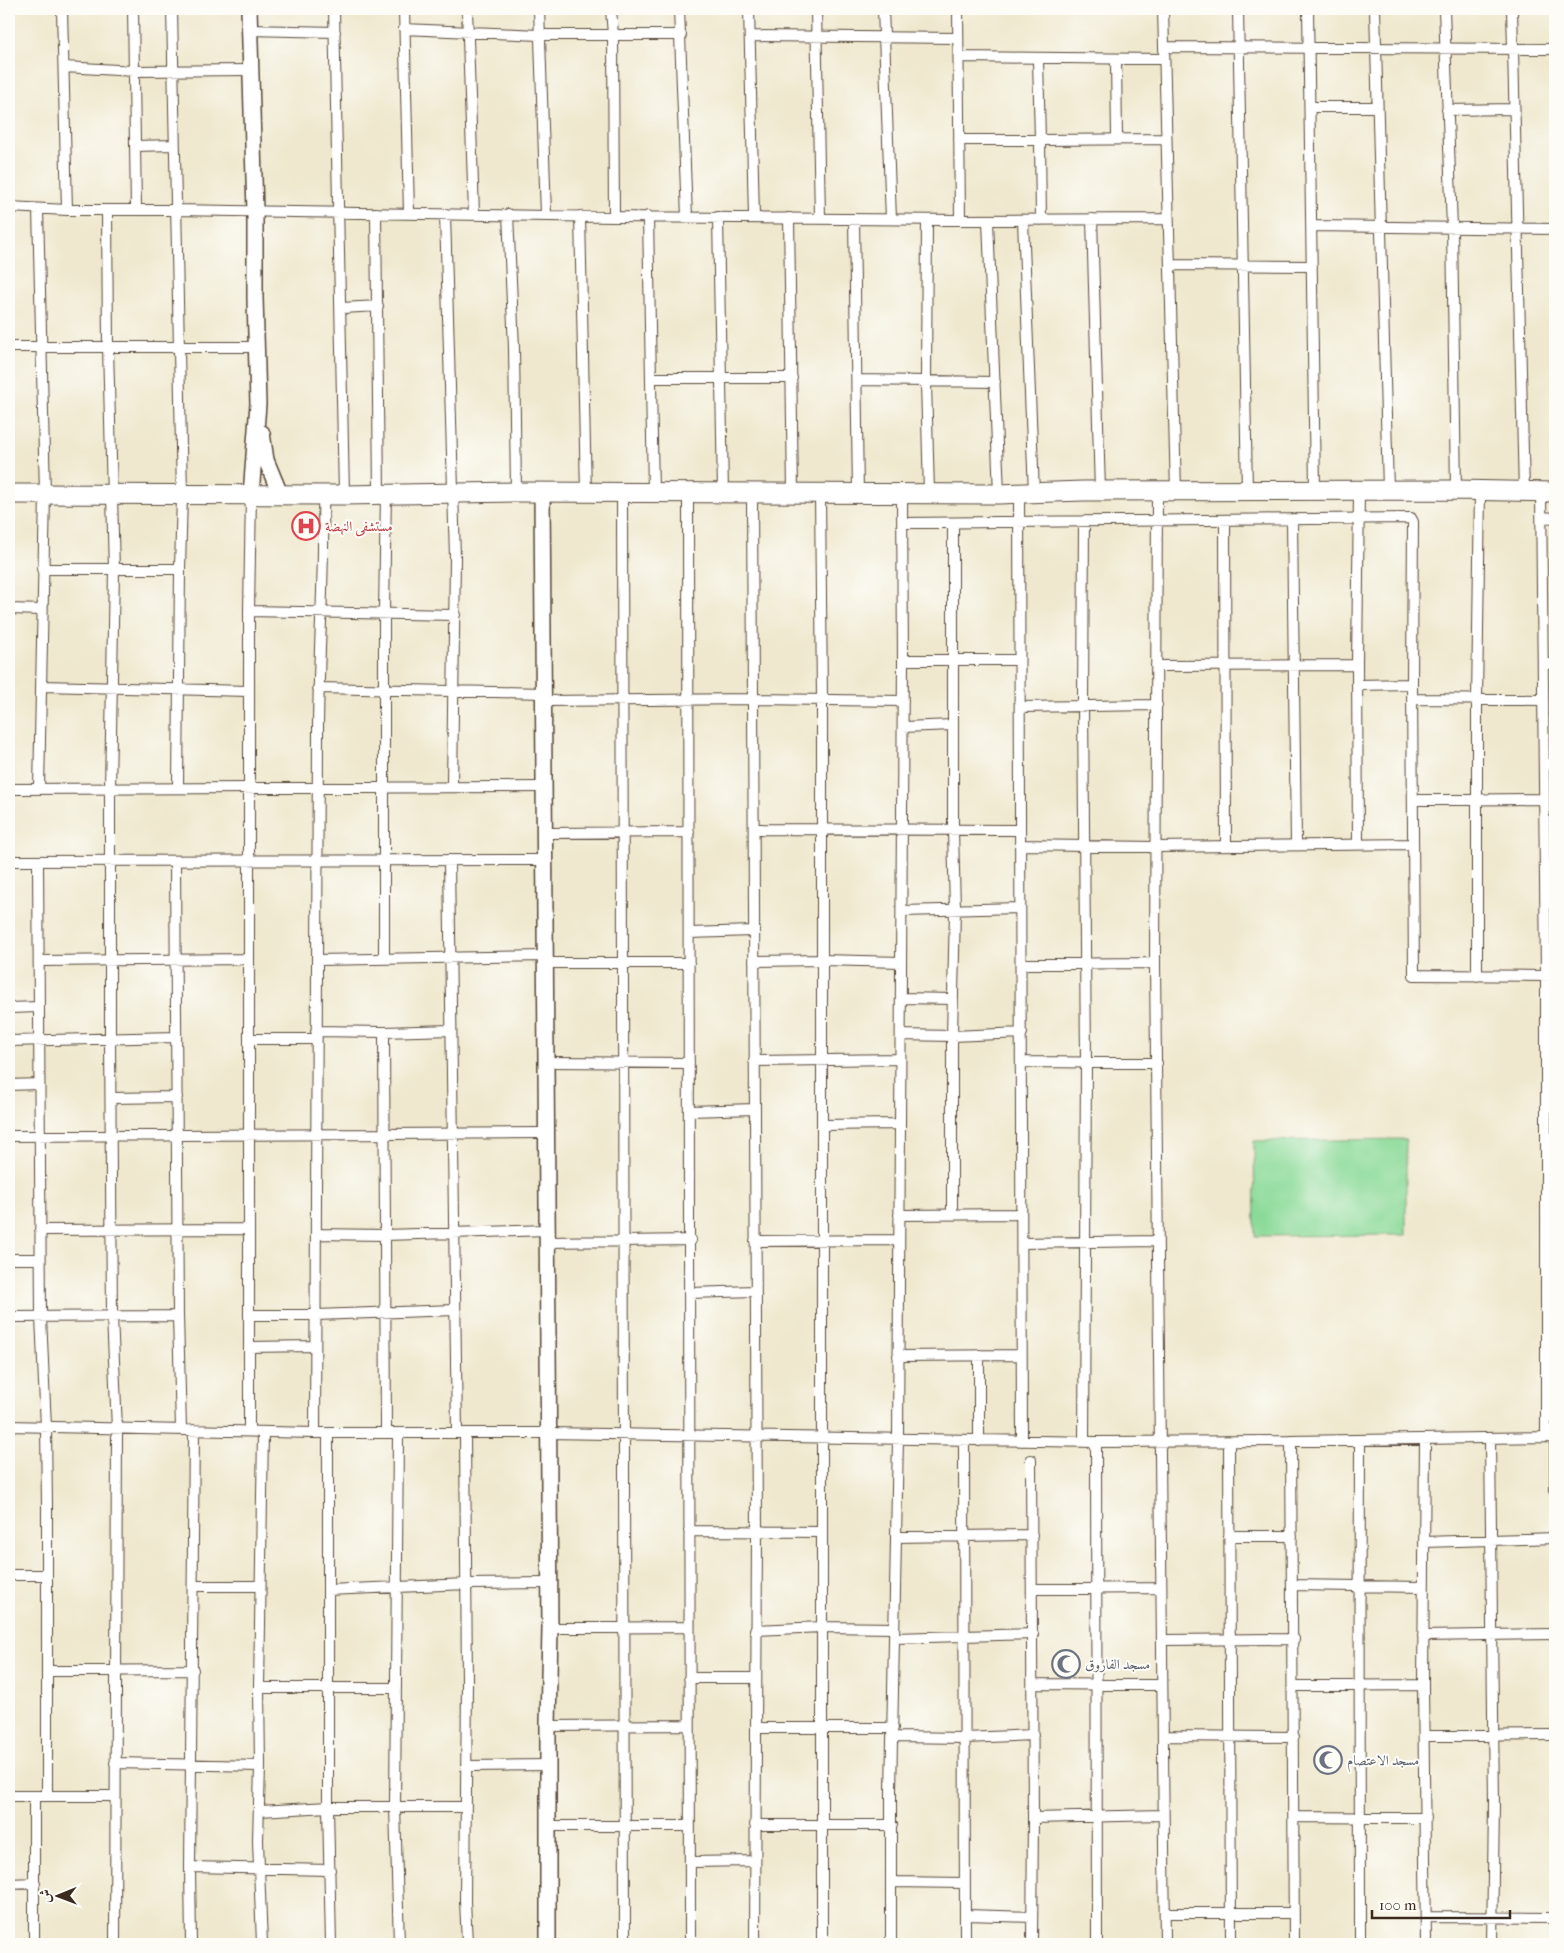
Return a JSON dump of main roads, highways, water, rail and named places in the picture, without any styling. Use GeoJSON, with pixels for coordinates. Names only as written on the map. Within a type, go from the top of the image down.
{"type":"FeatureCollection","features":[{"type":"Feature","properties":{"kind":"highway"},"geometry":{"type":"LineString","coordinates":[[9,494],[251,495],[454,492],[999,494],[1247,490],[1480,490],[1540,492]]}},
{"type":"Feature","properties":{"kind":"place","name":"مستشفى النهضة"},"geometry":{"type":"Point","coordinates":[306,526]}},
{"type":"Feature","properties":{"kind":"place","name":"مسجد الفاروق"},"geometry":{"type":"Point","coordinates":[1066,1664]}},
{"type":"Feature","properties":{"kind":"place","name":"مسجد الاعتصام"},"geometry":{"type":"Point","coordinates":[1328,1760]}}]}
